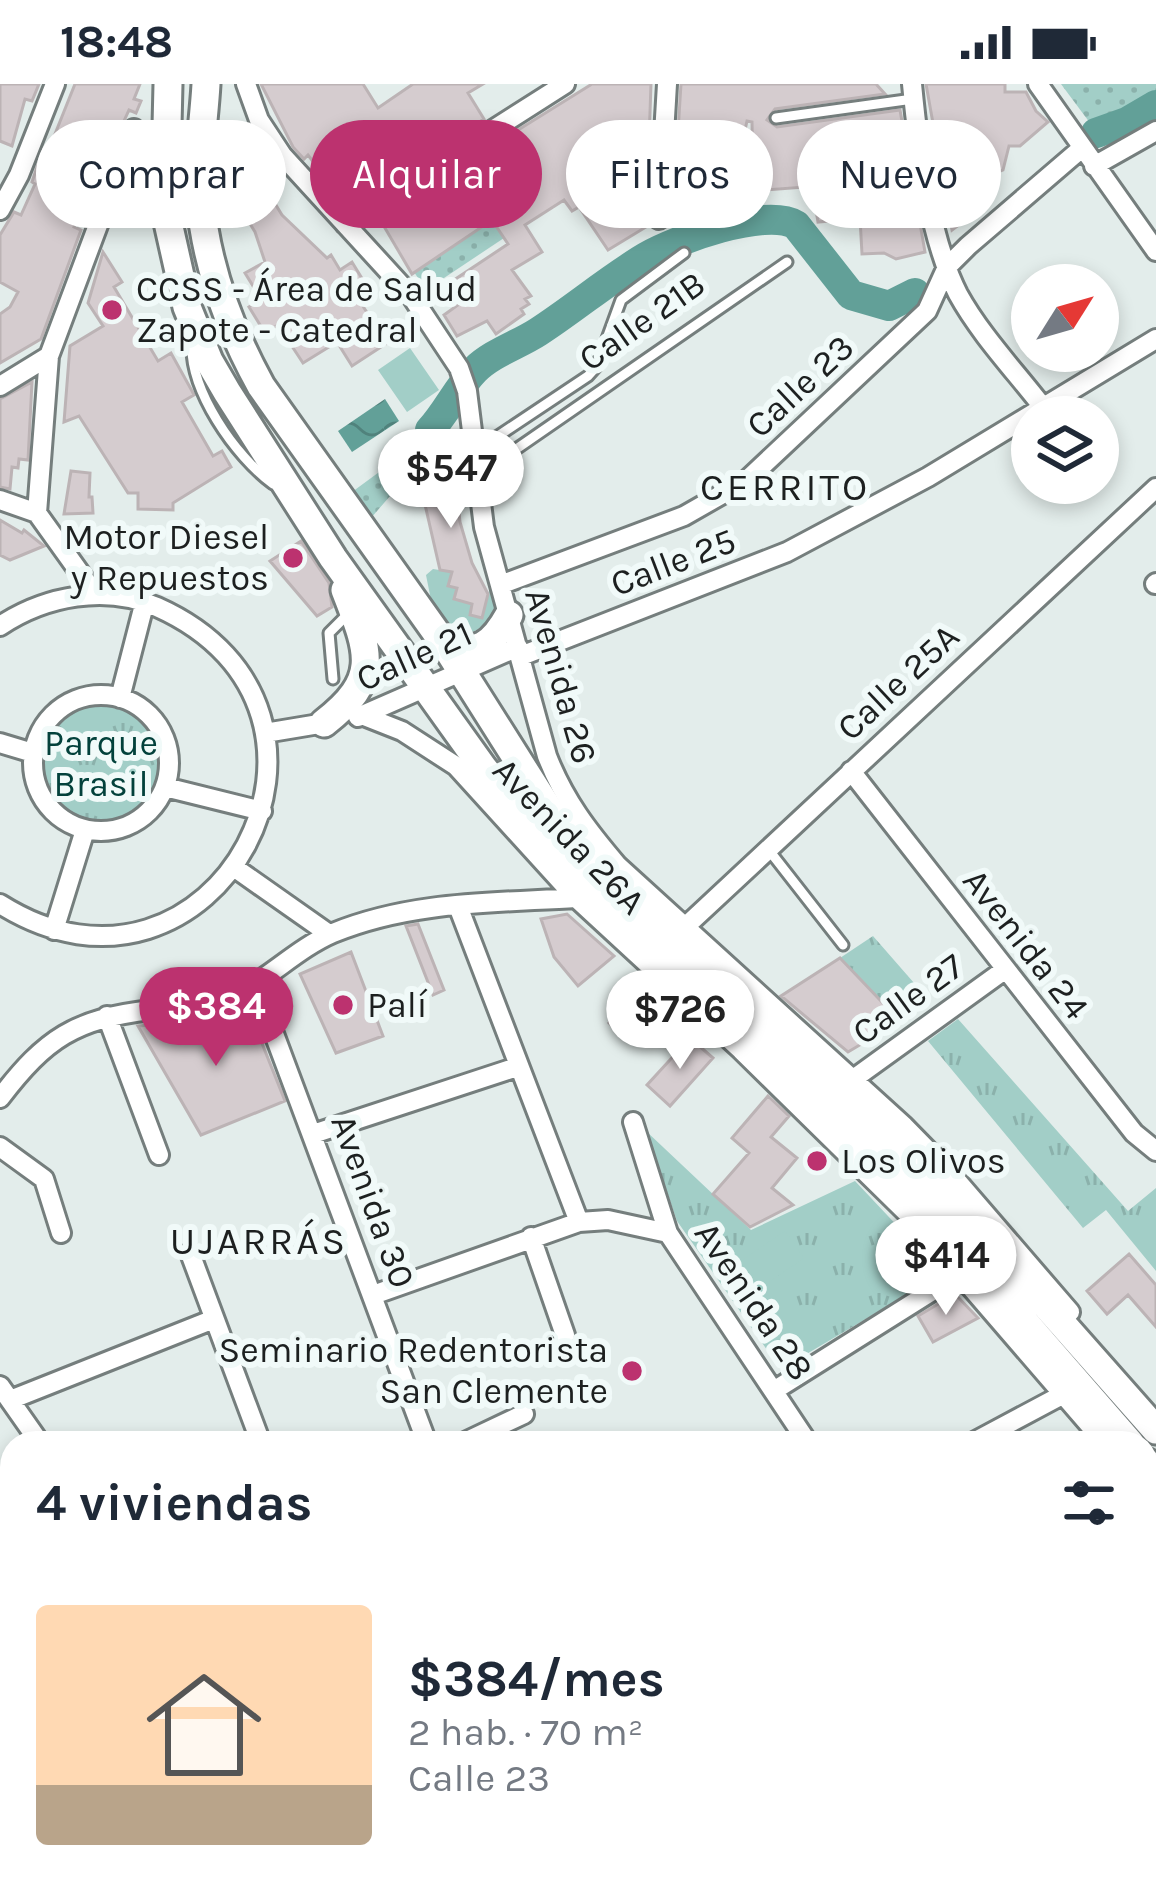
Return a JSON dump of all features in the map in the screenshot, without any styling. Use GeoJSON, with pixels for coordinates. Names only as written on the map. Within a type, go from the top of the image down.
{"type":"FeatureCollection","features":[{"type":"Feature","properties":{"kind":"main road"},"geometry":{"type":"LineString","coordinates":[[167,84],[165,209],[173,259],[194,325],[208,361],[333,558],[484,769],[539,837],[902,1181],[1120,1431]]}},
{"type":"Feature","properties":{"kind":"main road"},"geometry":{"type":"LineString","coordinates":[[206,84],[200,193],[206,242],[244,354],[445,645],[562,830],[922,1165],[1152,1419]]}},
{"type":"Feature","properties":{"kind":"main road"},"geometry":{"type":"LineString","coordinates":[[262,446],[280,449],[291,435],[290,426]]}},
{"type":"Feature","properties":{"kind":"main road"},"geometry":{"type":"LineString","coordinates":[[296,495],[294,470],[317,467],[323,473]]}},
{"type":"Feature","properties":{"kind":"main road"},"geometry":{"type":"LineString","coordinates":[[325,723],[356,694],[364,679],[366,656],[333,558]]}},
{"type":"Feature","properties":{"kind":"main road"},"geometry":{"type":"LineString","coordinates":[[445,645],[464,651],[482,648],[492,642],[509,615]]}},
{"type":"Feature","properties":{"kind":"main road"},"geometry":{"type":"LineString","coordinates":[[1012,1264],[1051,1290]]}},
{"type":"Feature","properties":{"kind":"main road"},"geometry":{"type":"LineString","coordinates":[[1127,1379],[1152,1419]]}},
{"type":"Feature","properties":{"kind":"street"},"geometry":{"type":"LineString","coordinates":[[0,210],[56,84]]}},
{"type":"Feature","properties":{"kind":"street","name":"Avenida 26"},"geometry":{"type":"LineString","coordinates":[[246,84],[267,134],[310,184]]}},
{"type":"Feature","properties":{"kind":"street"},"geometry":{"type":"LineString","coordinates":[[508,120],[565,84]]}},
{"type":"Feature","properties":{"kind":"street"},"geometry":{"type":"LineString","coordinates":[[665,120],[667,84]]}},
{"type":"Feature","properties":{"kind":"street"},"geometry":{"type":"LineString","coordinates":[[1037,84],[1156,250]]}},
{"type":"Feature","properties":{"kind":"street"},"geometry":{"type":"LineString","coordinates":[[913,92],[932,209],[947,267],[971,314],[1034,396]]}},
{"type":"Feature","properties":{"kind":"street"},"geometry":{"type":"LineString","coordinates":[[1094,166],[1156,131]]}},
{"type":"Feature","properties":{"kind":"street","name":"Calle 23"},"geometry":{"type":"LineString","coordinates":[[500,585],[683,516],[747,480],[927,311],[947,267],[1082,148]]}},
{"type":"Feature","properties":{"kind":"street"},"geometry":{"type":"LineString","coordinates":[[37,513],[50,356],[97,228]]}},
{"type":"Feature","properties":{"kind":"street","name":"Avenida 26"},"geometry":{"type":"LineString","coordinates":[[349,228],[412,297],[459,368],[467,391],[484,527],[560,791],[618,866],[951,1174],[1127,1379]]}},
{"type":"Feature","properties":{"kind":"street","name":"Calle 25"},"geometry":{"type":"LineString","coordinates":[[1059,396],[1156,339]]}},
{"type":"Feature","properties":{"kind":"street"},"geometry":{"type":"LineString","coordinates":[[0,386],[50,356]]}},
{"type":"Feature","properties":{"kind":"street","name":"Calle 25"},"geometry":{"type":"LineString","coordinates":[[520,652],[787,552],[928,477],[1011,425]]}},
{"type":"Feature","properties":{"kind":"street","name":"Calle 25A"},"geometry":{"type":"LineString","coordinates":[[685,927],[1156,488]]}},
{"type":"Feature","properties":{"kind":"street"},"geometry":{"type":"LineString","coordinates":[[0,500],[37,513],[95,594]]}},
{"type":"Feature","properties":{"kind":"street"},"geometry":{"type":"LineString","coordinates":[[0,626],[56,599],[95,594],[145,602],[188,620],[224,650],[250,689],[265,734],[268,772],[262,811],[235,868],[199,904],[154,927],[105,936],[54,930],[0,904]]}},
{"type":"Feature","properties":{"kind":"street"},"geometry":{"type":"LineString","coordinates":[[120,698],[145,602]]}},
{"type":"Feature","properties":{"kind":"street","name":"Calle 21"},"geometry":{"type":"LineString","coordinates":[[265,734],[364,716],[461,671],[520,652]]}},
{"type":"Feature","properties":{"kind":"street"},"geometry":{"type":"LineString","coordinates":[[97,695],[120,698],[140,708],[166,743],[165,787],[141,819],[104,832],[85,830],[66,822],[39,793],[33,753],[40,731],[55,712],[74,700],[97,695]]}},
{"type":"Feature","properties":{"kind":"street","name":"Avenida 26A"},"geometry":{"type":"LineString","coordinates":[[364,716],[402,731],[456,766],[576,898],[850,1155],[962,1273],[1094,1431]]}},
{"type":"Feature","properties":{"kind":"street"},"geometry":{"type":"LineString","coordinates":[[0,743],[33,753]]}},
{"type":"Feature","properties":{"kind":"street","name":"Avenida 24"},"geometry":{"type":"LineString","coordinates":[[850,771],[1134,1133],[1156,1151]]}},
{"type":"Feature","properties":{"kind":"street"},"geometry":{"type":"LineString","coordinates":[[165,787],[262,811]]}},
{"type":"Feature","properties":{"kind":"street"},"geometry":{"type":"LineString","coordinates":[[54,930],[85,830]]}},
{"type":"Feature","properties":{"kind":"street"},"geometry":{"type":"LineString","coordinates":[[235,868],[329,934]]}},
{"type":"Feature","properties":{"kind":"street"},"geometry":{"type":"LineString","coordinates":[[0,1098],[51,1040],[107,1016],[215,1003],[255,983],[329,934],[393,912],[576,898]]}},
{"type":"Feature","properties":{"kind":"street"},"geometry":{"type":"LineString","coordinates":[[458,906],[579,1222]]}},
{"type":"Feature","properties":{"kind":"street","name":"Calle 27"},"geometry":{"type":"LineString","coordinates":[[852,1080],[1003,970]]}},
{"type":"Feature","properties":{"kind":"street","name":"Avenida 30"},"geometry":{"type":"LineString","coordinates":[[255,983],[424,1431]]}},
{"type":"Feature","properties":{"kind":"street"},"geometry":{"type":"LineString","coordinates":[[107,1016],[159,1155]]}},
{"type":"Feature","properties":{"kind":"street"},"geometry":{"type":"LineString","coordinates":[[314,1134],[517,1067]]}},
{"type":"Feature","properties":{"kind":"street","name":"Avenida 28"},"geometry":{"type":"LineString","coordinates":[[633,1122],[668,1233],[801,1431]]}},
{"type":"Feature","properties":{"kind":"street"},"geometry":{"type":"LineString","coordinates":[[0,1148],[44,1179],[61,1233]]}},
{"type":"Feature","properties":{"kind":"street"},"geometry":{"type":"LineString","coordinates":[[373,1295],[579,1222],[608,1220],[668,1233]]}},
{"type":"Feature","properties":{"kind":"street"},"geometry":{"type":"LineString","coordinates":[[531,1237],[565,1335]]}},
{"type":"Feature","properties":{"kind":"street"},"geometry":{"type":"LineString","coordinates":[[190,1253],[256,1431]]}},
{"type":"Feature","properties":{"kind":"street"},"geometry":{"type":"LineString","coordinates":[[775,1390],[962,1273]]}},
{"type":"Feature","properties":{"kind":"street"},"geometry":{"type":"LineString","coordinates":[[32,1431],[5,1393],[214,1318]]}},
{"type":"Feature","properties":{"kind":"street"},"geometry":{"type":"LineString","coordinates":[[994,1431],[1062,1395]]}},
{"type":"Feature","properties":{"kind":"street"},"geometry":{"type":"LineString","coordinates":[[488,1431],[524,1414]]}},
{"type":"Feature","properties":{"kind":"lane"},"geometry":{"type":"LineString","coordinates":[[776,118],[913,92]]}},
{"type":"Feature","properties":{"kind":"lane"},"geometry":{"type":"LineString","coordinates":[[474,452],[588,376],[597,367],[621,300],[684,253]]}},
{"type":"Feature","properties":{"kind":"lane","name":"Calle 21B"},"geometry":{"type":"LineString","coordinates":[[476,476],[787,262]]}},
{"type":"Feature","properties":{"kind":"lane"},"geometry":{"type":"LineString","coordinates":[[194,325],[191,363],[203,394],[247,461],[296,495]]}},
{"type":"Feature","properties":{"kind":"lane"},"geometry":{"type":"LineString","coordinates":[[333,679],[329,633],[353,610]]}},
{"type":"Feature","properties":{"kind":"lane"},"geometry":{"type":"LineString","coordinates":[[768,849],[843,945]]}},
{"type":"Feature","properties":{"kind":"green space"},"geometry":{"type":"Polygon","coordinates":[[[1061,84],[1156,84],[1156,99],[1128,116],[1090,123],[1061,84]]]}},
{"type":"Feature","properties":{"kind":"green space"},"geometry":{"type":"Polygon","coordinates":[[[480,228],[497,228],[504,238],[426,290],[414,272],[480,228]]]}},
{"type":"Feature","properties":{"kind":"green space"},"geometry":{"type":"Polygon","coordinates":[[[410,348],[439,390],[407,412],[378,370],[410,348]]]}},
{"type":"Feature","properties":{"kind":"green space"},"geometry":{"type":"Polygon","coordinates":[[[456,387],[455,421],[371,518],[352,492],[401,456],[456,387]]]}},
{"type":"Feature","properties":{"kind":"green space"},"geometry":{"type":"Polygon","coordinates":[[[433,569],[452,572],[448,585],[457,588],[454,599],[472,604],[470,615],[482,618],[491,583],[496,604],[487,624],[473,632],[453,628],[431,600],[426,575],[433,569]]]}},
{"type":"Feature","properties":{"kind":"green space","name":"Parque Brasil"},"geometry":{"type":"Polygon","coordinates":[[[100,703],[124,707],[143,721],[157,740],[161,764],[157,788],[143,807],[124,821],[100,825],[76,821],[57,807],[43,788],[39,764],[43,740],[57,721],[76,707],[100,703]]]}},
{"type":"Feature","properties":{"kind":"green space"},"geometry":{"type":"Polygon","coordinates":[[[873,936],[928,999],[900,1021],[840,958],[873,936]]]}},
{"type":"Feature","properties":{"kind":"green space"},"geometry":{"type":"Polygon","coordinates":[[[958,1019],[1128,1211],[1156,1188],[1156,1271],[1106,1210],[1083,1228],[928,1041],[958,1019]]]}},
{"type":"Feature","properties":{"kind":"green space"},"geometry":{"type":"Polygon","coordinates":[[[646,1131],[751,1230],[855,1181],[937,1268],[935,1278],[788,1365],[772,1357],[677,1221],[646,1131]]]}},
{"type":"Feature","properties":{"kind":"green space"},"geometry":{"type":"Polygon","coordinates":[[[785,1231],[804,1258],[752,1294],[733,1266],[785,1231]]]}},
{"type":"Feature","properties":{"kind":"water"},"geometry":{"type":"Polygon","coordinates":[[[385,399],[399,421],[352,452],[338,431],[385,399]]]}},
{"type":"Feature","properties":{"kind":"building"},"geometry":{"type":"Polygon","coordinates":[[[0,84],[39,84],[32,101],[25,99],[12,146],[0,141],[0,84]]]}},
{"type":"Feature","properties":{"kind":"building"},"geometry":{"type":"Polygon","coordinates":[[[75,84],[140,84],[134,99],[141,101],[136,113],[129,110],[124,120],[61,120],[75,84]]]}},
{"type":"Feature","properties":{"kind":"building"},"geometry":{"type":"Polygon","coordinates":[[[261,84],[363,84],[378,108],[413,84],[483,84],[468,93],[482,120],[310,120],[310,158],[304,159],[286,133],[286,120],[279,120],[261,84]]]}},
{"type":"Feature","properties":{"kind":"building"},"geometry":{"type":"Polygon","coordinates":[[[592,84],[651,84],[650,120],[566,120],[566,203],[542,214],[542,120],[534,120],[592,84]]]}},
{"type":"Feature","properties":{"kind":"building"},"geometry":{"type":"Polygon","coordinates":[[[681,84],[876,84],[885,94],[775,109],[767,120],[679,120],[681,84]]]}},
{"type":"Feature","properties":{"kind":"building"},"geometry":{"type":"Polygon","coordinates":[[[926,84],[1005,84],[1005,92],[1026,92],[1048,122],[1020,146],[1009,146],[1001,171],[1001,120],[932,120],[926,84]]]}},
{"type":"Feature","properties":{"kind":"building"},"geometry":{"type":"Polygon","coordinates":[[[900,110],[902,120],[828,120],[900,110]]]}},
{"type":"Feature","properties":{"kind":"building"},"geometry":{"type":"Polygon","coordinates":[[[773,124],[797,124],[797,188],[773,189],[773,124]]]}},
{"type":"Feature","properties":{"kind":"building"},"geometry":{"type":"Polygon","coordinates":[[[36,171],[36,228],[81,230],[41,339],[0,363],[0,314],[18,292],[0,282],[0,235],[14,212],[21,215],[36,171]]]}},
{"type":"Feature","properties":{"kind":"building"},"geometry":{"type":"Polygon","coordinates":[[[286,219],[327,258],[331,255],[340,270],[352,262],[363,280],[351,288],[387,343],[352,366],[337,342],[303,363],[278,325],[265,333],[249,307],[261,299],[245,273],[265,262],[253,228],[286,228],[286,219]]]}},
{"type":"Feature","properties":{"kind":"building"},"geometry":{"type":"Polygon","coordinates":[[[385,228],[480,228],[412,274],[385,228]]]}},
{"type":"Feature","properties":{"kind":"building"},"geometry":{"type":"Polygon","coordinates":[[[497,228],[527,228],[542,252],[512,270],[531,296],[521,309],[524,314],[496,334],[487,321],[457,336],[444,315],[458,305],[445,286],[508,244],[497,228]]]}},
{"type":"Feature","properties":{"kind":"building"},"geometry":{"type":"Polygon","coordinates":[[[593,228],[644,228],[608,250],[593,228]]]}},
{"type":"Feature","properties":{"kind":"building"},"geometry":{"type":"Polygon","coordinates":[[[861,228],[921,228],[925,252],[896,259],[884,253],[862,254],[861,228]]]}},
{"type":"Feature","properties":{"kind":"building"},"geometry":{"type":"Polygon","coordinates":[[[103,252],[122,282],[114,287],[158,361],[171,353],[192,391],[194,395],[182,402],[213,456],[222,451],[231,467],[173,503],[173,510],[138,509],[138,493],[128,493],[79,416],[64,422],[70,346],[103,326],[88,303],[103,252]]]}},
{"type":"Feature","properties":{"kind":"building"},"geometry":{"type":"Polygon","coordinates":[[[32,382],[28,460],[19,459],[18,468],[12,467],[10,489],[0,487],[0,399],[32,382]]]}},
{"type":"Feature","properties":{"kind":"building"},"geometry":{"type":"Polygon","coordinates":[[[452,444],[460,522],[472,563],[488,594],[482,618],[470,615],[472,604],[454,599],[457,588],[448,586],[452,572],[440,570],[418,474],[452,444]]]}},
{"type":"Feature","properties":{"kind":"building"},"geometry":{"type":"Polygon","coordinates":[[[71,471],[90,473],[93,513],[64,514],[71,471]]]}},
{"type":"Feature","properties":{"kind":"building"},"geometry":{"type":"Polygon","coordinates":[[[0,520],[24,530],[44,546],[10,560],[0,555],[0,520]]]}},
{"type":"Feature","properties":{"kind":"building"},"geometry":{"type":"Polygon","coordinates":[[[301,541],[329,583],[332,607],[317,616],[270,561],[301,541]]]}},
{"type":"Feature","properties":{"kind":"building"},"geometry":{"type":"Polygon","coordinates":[[[567,914],[614,956],[578,986],[554,957],[541,919],[567,914]]]}},
{"type":"Feature","properties":{"kind":"building"},"geometry":{"type":"Polygon","coordinates":[[[418,924],[444,990],[433,995],[406,926],[418,924]]]}},
{"type":"Feature","properties":{"kind":"building","name":"Palí"},"geometry":{"type":"Polygon","coordinates":[[[351,952],[383,1036],[336,1053],[300,974],[351,952]]]}},
{"type":"Feature","properties":{"kind":"building"},"geometry":{"type":"Polygon","coordinates":[[[840,958],[900,1021],[848,1052],[781,996],[840,958]]]}},
{"type":"Feature","properties":{"kind":"building"},"geometry":{"type":"Polygon","coordinates":[[[641,988],[655,1001],[623,1036],[609,1023],[641,988]]]}},
{"type":"Feature","properties":{"kind":"building"},"geometry":{"type":"Polygon","coordinates":[[[241,1017],[257,1031],[285,1101],[201,1135],[138,1026],[241,1017]]]}},
{"type":"Feature","properties":{"kind":"building"},"geometry":{"type":"Polygon","coordinates":[[[690,1038],[713,1058],[670,1106],[647,1085],[690,1038]]]}},
{"type":"Feature","properties":{"kind":"building"},"geometry":{"type":"Polygon","coordinates":[[[768,1096],[789,1116],[771,1137],[797,1158],[772,1188],[793,1205],[750,1227],[713,1194],[749,1153],[732,1138],[768,1096]]]}},
{"type":"Feature","properties":{"kind":"building"},"geometry":{"type":"Polygon","coordinates":[[[1129,1254],[1156,1285],[1156,1327],[1128,1295],[1107,1314],[1087,1291],[1129,1254]]]}},
{"type":"Feature","properties":{"kind":"building"},"geometry":{"type":"Polygon","coordinates":[[[955,1294],[978,1318],[933,1342],[918,1316],[955,1294]]]}},
{"type":"Feature","properties":{"kind":"waterway"},"geometry":{"type":"LineString","coordinates":[[1096,133],[1156,105]]}},
{"type":"Feature","properties":{"kind":"waterway"},"geometry":{"type":"LineString","coordinates":[[430,430],[469,377],[489,359],[538,332],[646,257],[721,228],[764,220],[796,225],[851,295],[889,306],[915,293]]}},
{"type":"Feature","properties":{"kind":"place","name":"CCSS - Área de Salud Zapote - Catedral"},"geometry":{"type":"Point","coordinates":[112,310]}},
{"type":"Feature","properties":{"kind":"place","name":"Motor Diesel y Repuestos"},"geometry":{"type":"Point","coordinates":[293,558]}},
{"type":"Feature","properties":{"kind":"place","name":"Palí"},"geometry":{"type":"Point","coordinates":[343,1005]}},
{"type":"Feature","properties":{"kind":"place","name":"Los Olivos"},"geometry":{"type":"Point","coordinates":[817,1161]}},
{"type":"Feature","properties":{"kind":"place","name":"Seminario Redentorista San Clemente"},"geometry":{"type":"Point","coordinates":[632,1371]}},
{"type":"Feature","properties":{"kind":"district","name":"CERRITO"},"geometry":{"type":"Point","coordinates":[785,487]}},
{"type":"Feature","properties":{"kind":"district","name":"UJARRÁS"},"geometry":{"type":"Point","coordinates":[259,1241]}}]}
